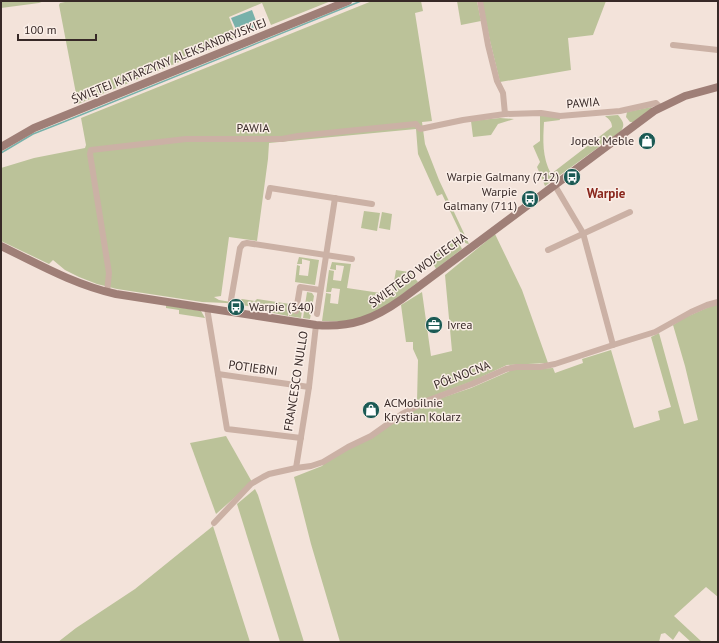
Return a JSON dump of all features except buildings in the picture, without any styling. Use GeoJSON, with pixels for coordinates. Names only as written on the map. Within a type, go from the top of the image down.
{"type":"FeatureCollection","features":[{"type":"Feature","properties":{"kind":"street","name":"ŚWIĘTEJ KATARZYNY ALEKSANDRYJSKIEJ"},"geometry":{"type":"LineString","coordinates":[[1,147],[34,128],[348,1]]}},
{"type":"Feature","properties":{"kind":"street"},"geometry":{"type":"LineString","coordinates":[[480,1],[488,45],[497,81],[503,93],[506,114]]}},
{"type":"Feature","properties":{"kind":"street"},"geometry":{"type":"LineString","coordinates":[[673,45],[718,50]]}},
{"type":"Feature","properties":{"kind":"street","name":"ŚWIĘTEGO WOJCIECHA"},"geometry":{"type":"LineString","coordinates":[[1,246],[70,279],[107,292],[316,325],[333,326],[354,323],[366,320],[385,311],[554,184],[660,107],[685,96],[718,87]]}},
{"type":"Feature","properties":{"kind":"street","name":"PAWIA"},"geometry":{"type":"LineString","coordinates":[[107,292],[109,273],[90,154],[91,150],[186,139],[282,138],[418,127],[506,114],[541,112],[560,116],[620,111],[656,103],[660,107]]}},
{"type":"Feature","properties":{"kind":"street"},"geometry":{"type":"LineString","coordinates":[[554,184],[583,233],[613,345]]}},
{"type":"Feature","properties":{"kind":"street"},"geometry":{"type":"LineString","coordinates":[[268,197],[270,188],[372,204]]}},
{"type":"Feature","properties":{"kind":"street"},"geometry":{"type":"LineString","coordinates":[[317,314],[335,198]]}},
{"type":"Feature","properties":{"kind":"street"},"geometry":{"type":"LineString","coordinates":[[548,250],[630,212]]}},
{"type":"Feature","properties":{"kind":"street"},"geometry":{"type":"LineString","coordinates":[[231,300],[240,248],[243,244],[247,243],[352,259]]}},
{"type":"Feature","properties":{"kind":"street"},"geometry":{"type":"LineString","coordinates":[[1,251],[21,256]]}},
{"type":"Feature","properties":{"kind":"street"},"geometry":{"type":"LineString","coordinates":[[296,311],[300,287],[320,290]]}},
{"type":"Feature","properties":{"kind":"street","name":"PÓŁNOCNA"},"geometry":{"type":"LineString","coordinates":[[214,523],[251,484],[269,474],[311,466],[322,462],[371,436],[410,408],[506,369],[516,367],[540,367],[555,364],[655,332],[691,312],[718,302]]}},
{"type":"Feature","properties":{"kind":"street","name":"FRANCESCO NULLO"},"geometry":{"type":"LineString","coordinates":[[206,308],[227,430],[301,438],[309,387],[316,325]]}},
{"type":"Feature","properties":{"kind":"street","name":"POTIEBNI"},"geometry":{"type":"LineString","coordinates":[[218,374],[309,387]]}},
{"type":"Feature","properties":{"kind":"street"},"geometry":{"type":"LineString","coordinates":[[296,468],[301,438]]}},
{"type":"Feature","properties":{"kind":"green space"},"geometry":{"type":"Polygon","coordinates":[[[1,1],[44,1],[1,8],[1,1]]]}},
{"type":"Feature","properties":{"kind":"green space"},"geometry":{"type":"Polygon","coordinates":[[[70,1],[331,1],[271,25],[262,3],[229,17],[237,38],[78,104],[59,5],[60,3],[70,1]]]}},
{"type":"Feature","properties":{"kind":"green space"},"geometry":{"type":"Polygon","coordinates":[[[372,1],[421,1],[423,11],[415,13],[432,121],[422,122],[425,144],[439,180],[469,244],[463,241],[459,235],[461,234],[442,194],[437,196],[418,154],[416,129],[269,143],[257,241],[229,237],[221,296],[214,297],[219,300],[237,303],[242,299],[255,301],[257,299],[290,304],[288,316],[248,306],[202,302],[117,289],[97,284],[65,270],[53,260],[49,264],[1,241],[1,168],[34,158],[85,148],[86,145],[81,118],[372,1]]]}},
{"type":"Feature","properties":{"kind":"green space"},"geometry":{"type":"Polygon","coordinates":[[[457,1],[477,1],[481,21],[461,25],[457,1]]]}},
{"type":"Feature","properties":{"kind":"green space"},"geometry":{"type":"Polygon","coordinates":[[[482,1],[606,1],[593,35],[568,38],[571,70],[500,82],[482,1]]]}},
{"type":"Feature","properties":{"kind":"green space"},"geometry":{"type":"Polygon","coordinates":[[[652,108],[633,122],[630,122],[626,117],[627,112],[652,108]]]}},
{"type":"Feature","properties":{"kind":"green space"},"geometry":{"type":"Polygon","coordinates":[[[540,115],[559,117],[560,120],[544,122],[543,142],[546,161],[551,174],[612,127],[610,121],[605,116],[618,115],[623,122],[623,126],[621,131],[545,186],[537,167],[540,162],[533,146],[540,141],[540,115]]]}},
{"type":"Feature","properties":{"kind":"green space"},"geometry":{"type":"Polygon","coordinates":[[[500,118],[514,119],[498,124],[491,135],[473,137],[471,121],[500,118]]]}},
{"type":"Feature","properties":{"kind":"green space"},"geometry":{"type":"Polygon","coordinates":[[[364,211],[380,213],[377,231],[361,228],[364,211]]]}},
{"type":"Feature","properties":{"kind":"green space"},"geometry":{"type":"Polygon","coordinates":[[[382,212],[392,214],[390,230],[379,228],[382,212]]]}},
{"type":"Feature","properties":{"kind":"green space"},"geometry":{"type":"Polygon","coordinates":[[[495,234],[522,290],[548,363],[507,365],[473,381],[417,402],[418,360],[413,349],[413,342],[406,342],[401,305],[422,292],[431,356],[452,351],[445,275],[495,234]]]}},
{"type":"Feature","properties":{"kind":"green space"},"geometry":{"type":"Polygon","coordinates":[[[456,237],[462,249],[436,269],[430,257],[456,237]]]}},
{"type":"Feature","properties":{"kind":"green space"},"geometry":{"type":"Polygon","coordinates":[[[299,257],[319,260],[315,285],[295,282],[297,265],[300,266],[299,275],[308,276],[310,261],[302,259],[302,264],[297,264],[299,257]]]}},
{"type":"Feature","properties":{"kind":"green space"},"geometry":{"type":"Polygon","coordinates":[[[332,262],[351,264],[347,288],[387,294],[387,292],[392,293],[396,270],[409,272],[418,282],[388,305],[362,318],[349,321],[322,321],[326,293],[331,294],[330,303],[338,304],[340,289],[332,288],[331,292],[326,292],[329,270],[334,271],[333,280],[341,281],[344,266],[336,265],[336,270],[330,269],[332,262]]]}},
{"type":"Feature","properties":{"kind":"green space"},"geometry":{"type":"Polygon","coordinates":[[[307,292],[312,293],[314,296],[310,319],[303,318],[307,292]]]}},
{"type":"Feature","properties":{"kind":"green space"},"geometry":{"type":"Polygon","coordinates":[[[718,303],[718,597],[706,587],[674,616],[702,642],[691,642],[679,631],[673,640],[665,633],[661,634],[659,642],[340,642],[311,544],[294,477],[322,466],[406,413],[441,398],[471,388],[512,370],[553,368],[555,373],[583,363],[582,359],[611,350],[634,428],[660,420],[658,411],[671,407],[651,337],[659,333],[684,424],[698,420],[673,325],[684,318],[718,303]]]}},
{"type":"Feature","properties":{"kind":"green space"},"geometry":{"type":"Polygon","coordinates":[[[166,305],[201,311],[205,318],[179,314],[179,310],[166,308],[166,305]]]}},
{"type":"Feature","properties":{"kind":"green space"},"geometry":{"type":"Polygon","coordinates":[[[291,307],[302,311],[301,318],[289,316],[291,307]]]}},
{"type":"Feature","properties":{"kind":"green space"},"geometry":{"type":"Polygon","coordinates":[[[226,436],[252,482],[216,514],[190,443],[226,436]]]}},
{"type":"Feature","properties":{"kind":"green space"},"geometry":{"type":"Polygon","coordinates":[[[255,489],[304,642],[280,642],[237,504],[255,489]]]}},
{"type":"Feature","properties":{"kind":"green space"},"geometry":{"type":"Polygon","coordinates":[[[213,526],[250,642],[58,642],[76,628],[135,589],[213,526]]]}},
{"type":"Feature","properties":{"kind":"water"},"geometry":{"type":"Polygon","coordinates":[[[252,10],[258,26],[238,34],[231,18],[252,10]]]}},
{"type":"Feature","properties":{"kind":"waterway"},"geometry":{"type":"LineString","coordinates":[[1,153],[33,134],[361,1]]}},
{"type":"Feature","properties":{"kind":"place","name":"Jopek Meble"},"geometry":{"type":"Point","coordinates":[647,141]}},
{"type":"Feature","properties":{"kind":"place","name":"Warpie Galmany (712)"},"geometry":{"type":"Point","coordinates":[572,177]}},
{"type":"Feature","properties":{"kind":"place","name":"Warpie Galmany (711)"},"geometry":{"type":"Point","coordinates":[530,199]}},
{"type":"Feature","properties":{"kind":"place","name":"Warpie (340)"},"geometry":{"type":"Point","coordinates":[236,307]}},
{"type":"Feature","properties":{"kind":"place","name":"Ivrea"},"geometry":{"type":"Point","coordinates":[434,325]}},
{"type":"Feature","properties":{"kind":"place","name":"ACMobilnie Krystian Kolarz"},"geometry":{"type":"Point","coordinates":[371,410]}},
{"type":"Feature","properties":{"kind":"district","name":"Warpie"},"geometry":{"type":"Point","coordinates":[606,193]}}]}
